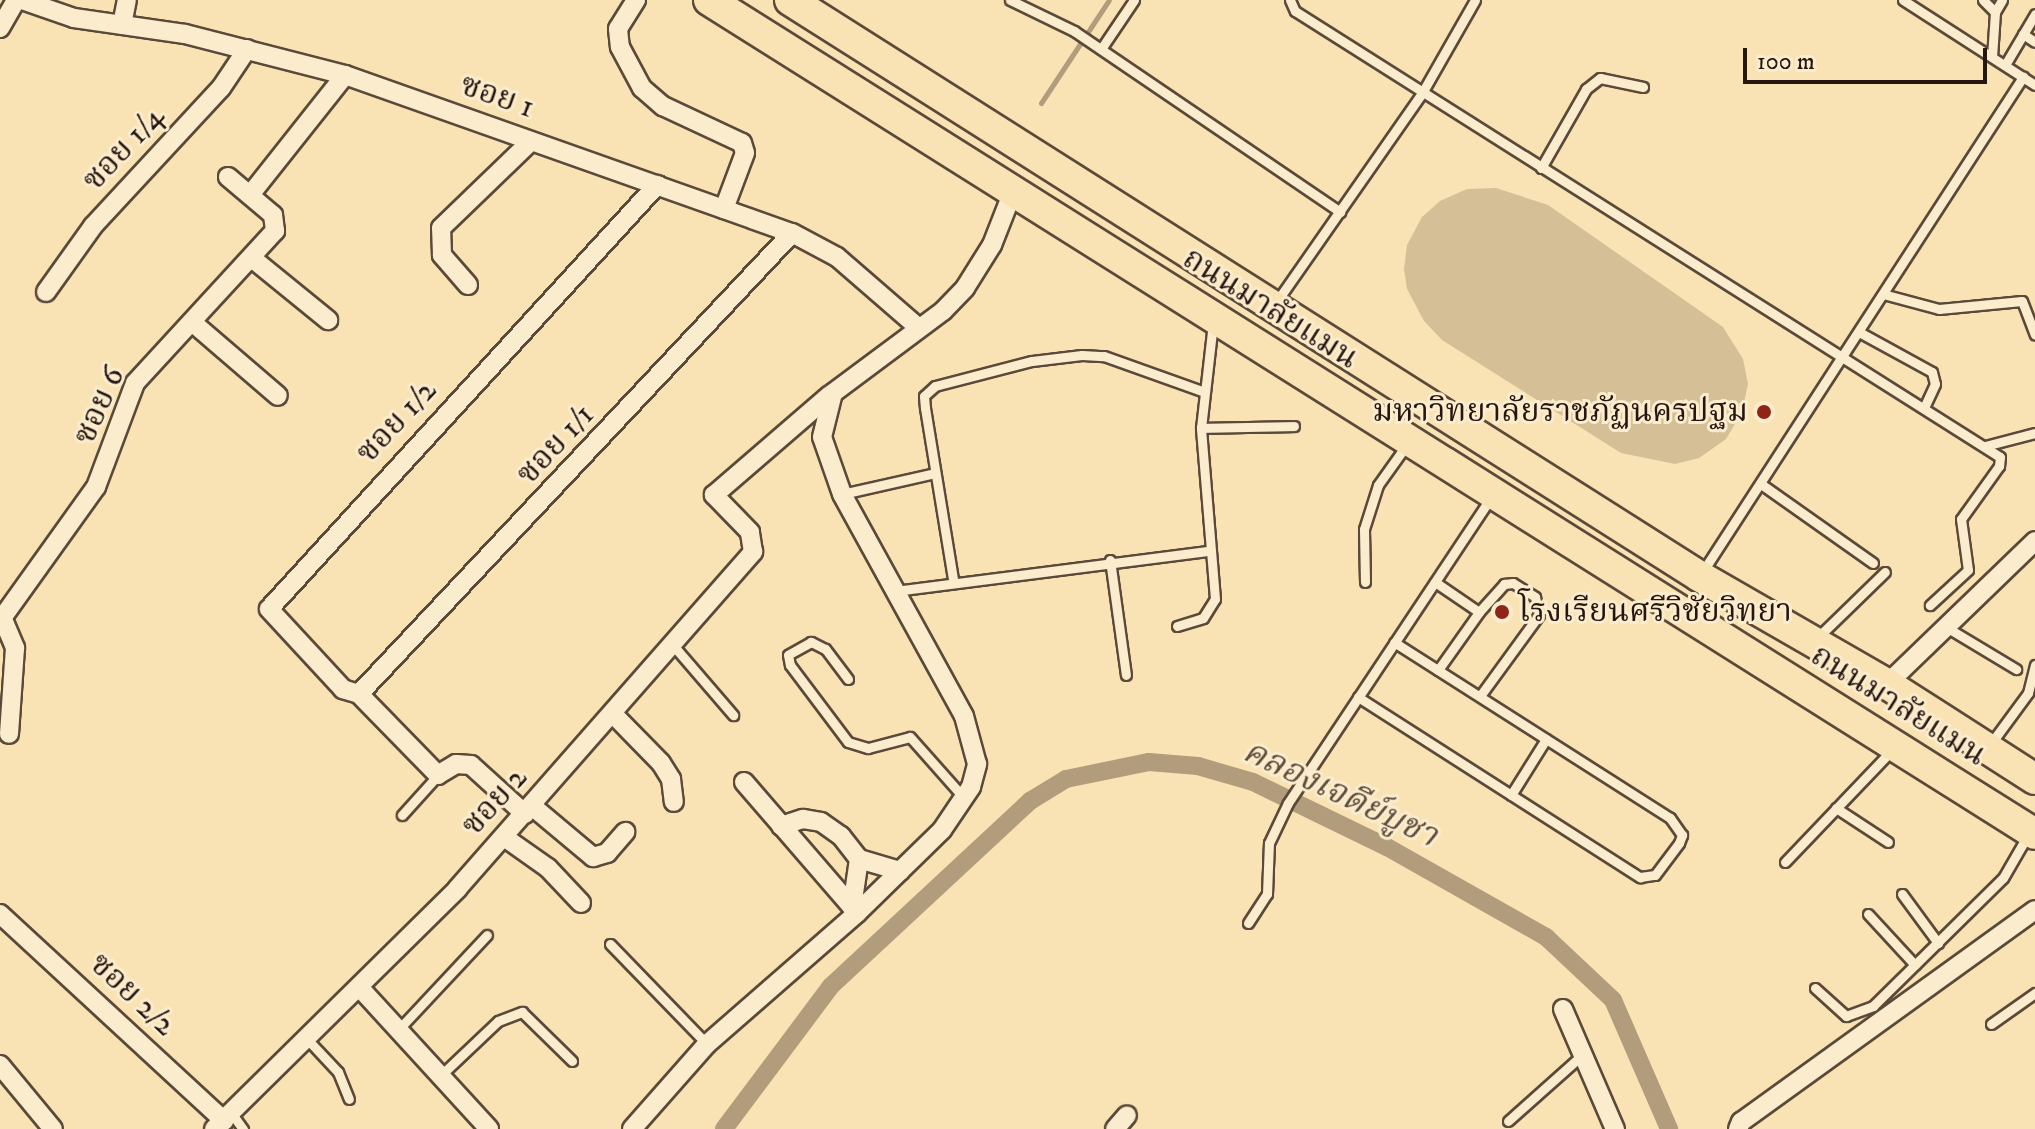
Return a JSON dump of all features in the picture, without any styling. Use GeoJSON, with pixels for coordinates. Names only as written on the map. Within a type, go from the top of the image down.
{"type":"FeatureCollection","features":[{"type":"Feature","properties":{"kind":"highway","name":"ถนนมาลัยแมน"},"geometry":{"type":"LineString","coordinates":[[709,0],[2033,832]]}},
{"type":"Feature","properties":{"kind":"highway","name":"ถนนมาลัยแมน"},"geometry":{"type":"LineString","coordinates":[[790,0],[1275,303],[1699,576],[1887,684],[2035,779]]}},
{"type":"Feature","properties":{"kind":"street","name":"ซอย 1"},"geometry":{"type":"LineString","coordinates":[[19,0],[74,18],[247,49],[345,75],[792,233],[837,257],[919,328]]}},
{"type":"Feature","properties":{"kind":"street"},"geometry":{"type":"LineString","coordinates":[[0,28],[19,0]]}},
{"type":"Feature","properties":{"kind":"street"},"geometry":{"type":"LineString","coordinates":[[122,25],[127,0]]}},
{"type":"Feature","properties":{"kind":"street"},"geometry":{"type":"LineString","coordinates":[[636,0],[618,29],[620,47],[642,88],[663,106],[742,143],[745,153],[724,209]]}},
{"type":"Feature","properties":{"kind":"street","name":"ซอย 1/4"},"geometry":{"type":"LineString","coordinates":[[46,292],[93,226],[221,88],[247,49]]}},
{"type":"Feature","properties":{"kind":"street"},"geometry":{"type":"LineString","coordinates":[[250,195],[345,75]]}},
{"type":"Feature","properties":{"kind":"street"},"geometry":{"type":"LineString","coordinates":[[468,285],[442,255],[441,228],[531,141]]}},
{"type":"Feature","properties":{"kind":"street","name":"ซอย 6"},"geometry":{"type":"LineString","coordinates":[[1,619],[96,487],[135,383],[253,259],[277,224],[228,177]]}},
{"type":"Feature","properties":{"kind":"street","name":"ซอย 1/2"},"geometry":{"type":"LineString","coordinates":[[438,775],[359,694],[343,689],[272,617],[272,601],[657,185]]}},
{"type":"Feature","properties":{"kind":"street"},"geometry":{"type":"LineString","coordinates":[[632,1129],[707,1044],[900,871],[942,830],[965,799],[977,764],[974,742],[842,494],[822,437],[833,393],[919,328],[965,288],[992,245],[1014,189]]}},
{"type":"Feature","properties":{"kind":"street","name":"ซอย 1/1"},"geometry":{"type":"LineString","coordinates":[[359,694],[792,233]]}},
{"type":"Feature","properties":{"kind":"street"},"geometry":{"type":"LineString","coordinates":[[253,259],[328,320]]}},
{"type":"Feature","properties":{"kind":"street"},"geometry":{"type":"LineString","coordinates":[[192,322],[278,396]]}},
{"type":"Feature","properties":{"kind":"street","name":"ซอย 2"},"geometry":{"type":"LineString","coordinates":[[228,1123],[529,810],[614,715],[756,544],[750,532],[714,495],[833,393]]}},
{"type":"Feature","properties":{"kind":"street"},"geometry":{"type":"LineString","coordinates":[[1887,684],[2035,541]]}},
{"type":"Feature","properties":{"kind":"street"},"geometry":{"type":"LineString","coordinates":[[1,619],[15,648],[9,734]]}},
{"type":"Feature","properties":{"kind":"street"},"geometry":{"type":"LineString","coordinates":[[614,715],[661,763],[671,779],[674,802]]}},
{"type":"Feature","properties":{"kind":"street"},"geometry":{"type":"LineString","coordinates":[[438,775],[456,764],[471,765],[593,857],[607,853],[625,832]]}},
{"type":"Feature","properties":{"kind":"street"},"geometry":{"type":"LineString","coordinates":[[744,782],[854,910]]}},
{"type":"Feature","properties":{"kind":"street"},"geometry":{"type":"LineString","coordinates":[[781,826],[803,819],[821,822],[859,859],[900,871]]}},
{"type":"Feature","properties":{"kind":"street"},"geometry":{"type":"LineString","coordinates":[[504,837],[548,868],[581,903]]}},
{"type":"Feature","properties":{"kind":"street"},"geometry":{"type":"LineString","coordinates":[[854,910],[859,859]]}},
{"type":"Feature","properties":{"kind":"street"},"geometry":{"type":"LineString","coordinates":[[1738,1129],[1741,1122],[2035,910]]}},
{"type":"Feature","properties":{"kind":"street","name":"ซอย 2/2"},"geometry":{"type":"LineString","coordinates":[[0,914],[228,1123]]}},
{"type":"Feature","properties":{"kind":"street"},"geometry":{"type":"LineString","coordinates":[[360,988],[489,1129]]}},
{"type":"Feature","properties":{"kind":"street"},"geometry":{"type":"LineString","coordinates":[[1563,1009],[1615,1129]]}},
{"type":"Feature","properties":{"kind":"street"},"geometry":{"type":"LineString","coordinates":[[0,1065],[53,1129]]}},
{"type":"Feature","properties":{"kind":"lane"},"geometry":{"type":"LineString","coordinates":[[1010,0],[1074,31],[1340,212]]}},
{"type":"Feature","properties":{"kind":"lane"},"geometry":{"type":"LineString","coordinates":[[1098,47],[1134,0]]}},
{"type":"Feature","properties":{"kind":"lane"},"geometry":{"type":"LineString","coordinates":[[1290,0],[1295,11],[1985,446],[2001,460],[1961,519],[1970,563],[1930,605]]}},
{"type":"Feature","properties":{"kind":"lane"},"geometry":{"type":"LineString","coordinates":[[1275,303],[1422,93],[1475,0]]}},
{"type":"Feature","properties":{"kind":"lane"},"geometry":{"type":"LineString","coordinates":[[1903,0],[2035,85]]}},
{"type":"Feature","properties":{"kind":"lane"},"geometry":{"type":"LineString","coordinates":[[1983,0],[1995,12]]}},
{"type":"Feature","properties":{"kind":"lane"},"geometry":{"type":"LineString","coordinates":[[1992,57],[1995,12],[2002,0]]}},
{"type":"Feature","properties":{"kind":"lane"},"geometry":{"type":"LineString","coordinates":[[2005,65],[2035,14]]}},
{"type":"Feature","properties":{"kind":"lane"},"geometry":{"type":"LineString","coordinates":[[2023,34],[2035,42]]}},
{"type":"Feature","properties":{"kind":"lane"},"geometry":{"type":"LineString","coordinates":[[1699,576],[2023,77]]}},
{"type":"Feature","properties":{"kind":"lane"},"geometry":{"type":"LineString","coordinates":[[1541,168],[1586,89],[1600,78],[1643,87]]}},
{"type":"Feature","properties":{"kind":"lane"},"geometry":{"type":"LineString","coordinates":[[1883,294],[1939,309],[2022,301],[2035,335]]}},
{"type":"Feature","properties":{"kind":"lane"},"geometry":{"type":"LineString","coordinates":[[1177,626],[1211,611],[1215,599],[1201,428],[1202,391],[1213,316]]}},
{"type":"Feature","properties":{"kind":"lane"},"geometry":{"type":"LineString","coordinates":[[1859,332],[1932,372],[1935,384],[1924,408]]}},
{"type":"Feature","properties":{"kind":"lane"},"geometry":{"type":"LineString","coordinates":[[953,579],[924,396],[935,386],[1032,361],[1082,355],[1104,356],[1202,391]]}},
{"type":"Feature","properties":{"kind":"lane"},"geometry":{"type":"LineString","coordinates":[[1201,428],[1294,426]]}},
{"type":"Feature","properties":{"kind":"lane"},"geometry":{"type":"LineString","coordinates":[[1985,446],[2035,433]]}},
{"type":"Feature","properties":{"kind":"lane"},"geometry":{"type":"LineString","coordinates":[[1365,582],[1364,529],[1378,485],[1410,441]]}},
{"type":"Feature","properties":{"kind":"lane"},"geometry":{"type":"LineString","coordinates":[[842,494],[935,473]]}},
{"type":"Feature","properties":{"kind":"lane"},"geometry":{"type":"LineString","coordinates":[[1761,484],[1873,563]]}},
{"type":"Feature","properties":{"kind":"lane"},"geometry":{"type":"LineString","coordinates":[[1248,923],[1267,894],[1269,843],[1288,803],[1493,493]]}},
{"type":"Feature","properties":{"kind":"lane"},"geometry":{"type":"LineString","coordinates":[[895,591],[953,579],[1209,551]]}},
{"type":"Feature","properties":{"kind":"lane"},"geometry":{"type":"LineString","coordinates":[[1110,560],[1126,675]]}},
{"type":"Feature","properties":{"kind":"lane"},"geometry":{"type":"LineString","coordinates":[[1814,642],[1885,572]]}},
{"type":"Feature","properties":{"kind":"lane"},"geometry":{"type":"LineString","coordinates":[[1435,582],[1479,612]]}},
{"type":"Feature","properties":{"kind":"lane"},"geometry":{"type":"LineString","coordinates":[[1438,670],[1479,612],[1507,582],[1535,597],[1539,608],[1480,696]]}},
{"type":"Feature","properties":{"kind":"lane"},"geometry":{"type":"LineString","coordinates":[[1946,627],[2016,669]]}},
{"type":"Feature","properties":{"kind":"lane"},"geometry":{"type":"LineString","coordinates":[[848,679],[825,649],[811,642],[788,655],[798,677],[848,742],[868,748],[910,737],[965,799]]}},
{"type":"Feature","properties":{"kind":"lane"},"geometry":{"type":"LineString","coordinates":[[1358,697],[1640,877],[1655,875],[1679,843],[1682,835],[1670,818],[1394,642]]}},
{"type":"Feature","properties":{"kind":"lane"},"geometry":{"type":"LineString","coordinates":[[672,644],[733,715]]}},
{"type":"Feature","properties":{"kind":"lane"},"geometry":{"type":"LineString","coordinates":[[1987,748],[2031,695],[2035,665]]}},
{"type":"Feature","properties":{"kind":"lane"},"geometry":{"type":"LineString","coordinates":[[1511,795],[1546,739]]}},
{"type":"Feature","properties":{"kind":"lane"},"geometry":{"type":"LineString","coordinates":[[1785,862],[1894,747]]}},
{"type":"Feature","properties":{"kind":"lane"},"geometry":{"type":"LineString","coordinates":[[402,815],[438,775]]}},
{"type":"Feature","properties":{"kind":"lane"},"geometry":{"type":"LineString","coordinates":[[1836,808],[1888,842]]}},
{"type":"Feature","properties":{"kind":"lane"},"geometry":{"type":"LineString","coordinates":[[1815,988],[1852,1017],[1873,1006],[2003,878],[2033,832]]}},
{"type":"Feature","properties":{"kind":"lane"},"geometry":{"type":"LineString","coordinates":[[1902,894],[1938,943]]}},
{"type":"Feature","properties":{"kind":"lane"},"geometry":{"type":"LineString","coordinates":[[1868,914],[1915,965]]}},
{"type":"Feature","properties":{"kind":"lane"},"geometry":{"type":"LineString","coordinates":[[398,1030],[487,935]]}},
{"type":"Feature","properties":{"kind":"lane"},"geometry":{"type":"LineString","coordinates":[[610,944],[707,1044]]}},
{"type":"Feature","properties":{"kind":"lane"},"geometry":{"type":"LineString","coordinates":[[1991,1024],[2035,993]]}},
{"type":"Feature","properties":{"kind":"lane"},"geometry":{"type":"LineString","coordinates":[[440,1076],[498,1021],[522,1012],[572,1061]]}},
{"type":"Feature","properties":{"kind":"lane"},"geometry":{"type":"LineString","coordinates":[[308,1040],[338,1072],[349,1099]]}},
{"type":"Feature","properties":{"kind":"lane"},"geometry":{"type":"LineString","coordinates":[[1508,1121],[1582,1055]]}},
{"type":"Feature","properties":{"kind":"shaded area"},"geometry":{"type":"Polygon","coordinates":[[[1496,188],[1548,205],[1723,327],[1743,359],[1748,384],[1742,412],[1726,439],[1699,458],[1675,464],[1621,453],[1442,340],[1424,321],[1407,289],[1404,269],[1407,245],[1422,217],[1440,201],[1467,189],[1496,188]]]}},
{"type":"Feature","properties":{"kind":"waterway"},"geometry":{"type":"LineString","coordinates":[[1041,103],[1109,0]]}},
{"type":"Feature","properties":{"kind":"waterway","name":"คลองเจดีย์บูชา"},"geometry":{"type":"LineString","coordinates":[[724,1129],[831,986],[1030,801],[1066,779],[1149,762],[1198,766],[1253,782],[1387,847],[1546,937],[1613,1000],[1669,1129]]}},
{"type":"Feature","properties":{"kind":"place","name":"มหาวิทยาลัยราชภัฏนครปฐม"},"geometry":{"type":"Point","coordinates":[1764,412]}},
{"type":"Feature","properties":{"kind":"place","name":"โรงเรียนศรีวิชัยวิทยา"},"geometry":{"type":"Point","coordinates":[1502,612]}}]}
